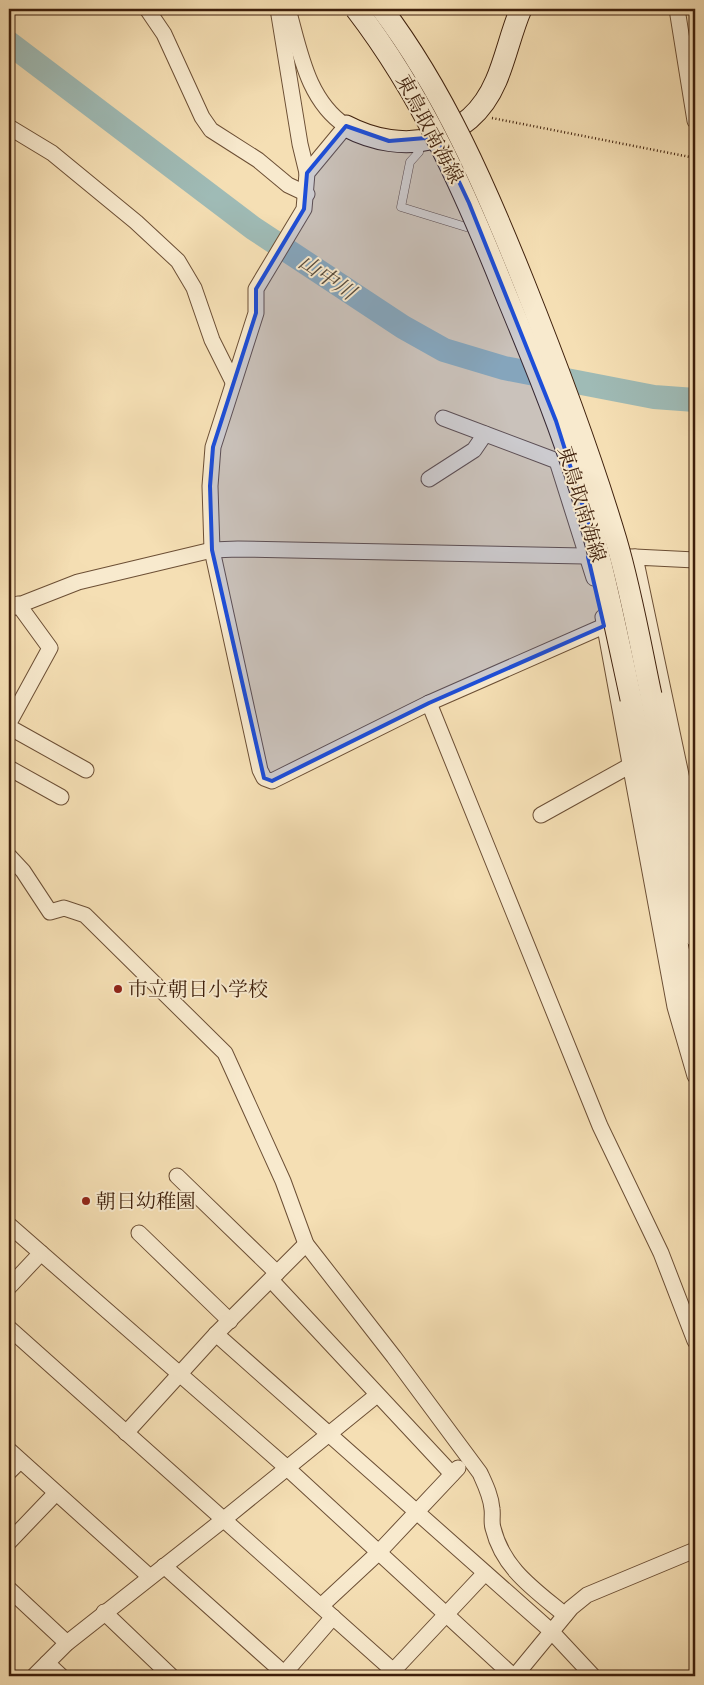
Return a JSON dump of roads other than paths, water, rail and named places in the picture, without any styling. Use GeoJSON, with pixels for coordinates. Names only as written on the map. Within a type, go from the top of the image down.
{"type":"FeatureCollection","features":[{"type":"Feature","properties":{"kind":"main road","name":"東鳥取南海線"},"geometry":{"type":"LineString","coordinates":[[356,9],[402,76],[444,149],[469,203],[532,358],[574,469],[641,697],[695,936]]}},
{"type":"Feature","properties":{"kind":"main road","name":"東鳥取南海線"},"geometry":{"type":"LineString","coordinates":[[382,9],[420,66],[465,148],[508,244],[553,357],[592,463],[616,541],[695,1038]]}},
{"type":"Feature","properties":{"kind":"main road"},"geometry":{"type":"LineString","coordinates":[[346,126],[371,137],[389,141],[420,141],[447,133],[474,115],[487,98],[496,81],[521,9]]}},
{"type":"Feature","properties":{"kind":"street"},"geometry":{"type":"LineString","coordinates":[[147,9],[164,34],[202,117],[211,130],[258,160],[288,185],[307,194]]}},
{"type":"Feature","properties":{"kind":"street"},"geometry":{"type":"LineString","coordinates":[[278,9],[300,144],[307,173],[307,194],[298,220],[256,289],[256,312],[213,447],[210,486],[212,550],[260,770],[264,778],[272,781],[429,703],[604,626]]}},
{"type":"Feature","properties":{"kind":"street"},"geometry":{"type":"LineString","coordinates":[[288,9],[302,60],[316,95],[330,113],[346,126],[307,173]]}},
{"type":"Feature","properties":{"kind":"street"},"geometry":{"type":"LineString","coordinates":[[677,9],[695,121]]}},
{"type":"Feature","properties":{"kind":"street"},"geometry":{"type":"LineString","coordinates":[[9,127],[52,153],[136,222],[178,261],[194,288],[212,340],[233,382]]}},
{"type":"Feature","properties":{"kind":"street"},"geometry":{"type":"LineString","coordinates":[[443,418],[557,462],[588,557],[604,626],[675,1007],[695,1076]]}},
{"type":"Feature","properties":{"kind":"street"},"geometry":{"type":"LineString","coordinates":[[429,479],[474,450],[485,434]]}},
{"type":"Feature","properties":{"kind":"street"},"geometry":{"type":"LineString","coordinates":[[9,723],[50,648],[14,607],[78,582],[212,550],[635,557],[695,560]]}},
{"type":"Feature","properties":{"kind":"street"},"geometry":{"type":"LineString","coordinates":[[635,557],[695,841]]}},
{"type":"Feature","properties":{"kind":"street"},"geometry":{"type":"LineString","coordinates":[[429,703],[600,1126],[661,1254],[695,1341]]}},
{"type":"Feature","properties":{"kind":"street"},"geometry":{"type":"LineString","coordinates":[[9,727],[86,770]]}},
{"type":"Feature","properties":{"kind":"street"},"geometry":{"type":"LineString","coordinates":[[541,815],[631,765]]}},
{"type":"Feature","properties":{"kind":"street"},"geometry":{"type":"LineString","coordinates":[[9,768],[61,798]]}},
{"type":"Feature","properties":{"kind":"street"},"geometry":{"type":"LineString","coordinates":[[9,856],[23,871],[50,912],[64,908],[85,915],[225,1053],[283,1181],[306,1244],[394,1357],[480,1473],[489,1492],[492,1507],[492,1526],[506,1561],[518,1576],[565,1615]]}},
{"type":"Feature","properties":{"kind":"street"},"geometry":{"type":"LineString","coordinates":[[177,1176],[274,1276],[377,1395],[452,1474]]}},
{"type":"Feature","properties":{"kind":"street"},"geometry":{"type":"LineString","coordinates":[[9,1225],[286,1468],[514,1676],[565,1615],[587,1595],[695,1550]]}},
{"type":"Feature","properties":{"kind":"street"},"geometry":{"type":"LineString","coordinates":[[139,1233],[230,1321]]}},
{"type":"Feature","properties":{"kind":"street"},"geometry":{"type":"LineString","coordinates":[[126,1434],[216,1334],[306,1244]]}},
{"type":"Feature","properties":{"kind":"street"},"geometry":{"type":"LineString","coordinates":[[9,1287],[41,1253]]}},
{"type":"Feature","properties":{"kind":"street"},"geometry":{"type":"LineString","coordinates":[[9,1328],[396,1674],[446,1614],[485,1573]]}},
{"type":"Feature","properties":{"kind":"street"},"geometry":{"type":"LineString","coordinates":[[216,1334],[551,1631],[593,1676]]}},
{"type":"Feature","properties":{"kind":"street"},"geometry":{"type":"LineString","coordinates":[[34,1676],[67,1642],[223,1520],[377,1395]]}},
{"type":"Feature","properties":{"kind":"street"},"geometry":{"type":"LineString","coordinates":[[9,1472],[14,1455],[150,1577]]}},
{"type":"Feature","properties":{"kind":"street"},"geometry":{"type":"LineString","coordinates":[[321,1606],[378,1553],[415,1512],[468,1459]]}},
{"type":"Feature","properties":{"kind":"street"},"geometry":{"type":"LineString","coordinates":[[9,1542],[56,1493]]}},
{"type":"Feature","properties":{"kind":"street"},"geometry":{"type":"LineString","coordinates":[[164,1566],[285,1675],[334,1617]]}},
{"type":"Feature","properties":{"kind":"street"},"geometry":{"type":"LineString","coordinates":[[9,1589],[67,1642]]}},
{"type":"Feature","properties":{"kind":"street"},"geometry":{"type":"LineString","coordinates":[[104,1612],[171,1676]]}},
{"type":"Feature","properties":{"kind":"street"},"geometry":{"type":"LineString","coordinates":[[47,1663],[61,1676]]}},
{"type":"Feature","properties":{"kind":"lane"},"geometry":{"type":"LineString","coordinates":[[420,141],[419,152],[410,162],[401,207],[466,227]]}},
{"type":"Feature","properties":{"kind":"waterway","name":"山中川"},"geometry":{"type":"LineString","coordinates":[[9,43],[253,228],[403,327],[444,350],[504,368],[654,397],[695,400]]}},
{"type":"Feature","properties":{"kind":"place","name":"市立朝日小学校"},"geometry":{"type":"Point","coordinates":[118,989]}},
{"type":"Feature","properties":{"kind":"place","name":"朝日幼稚園"},"geometry":{"type":"Point","coordinates":[86,1201]}}]}
